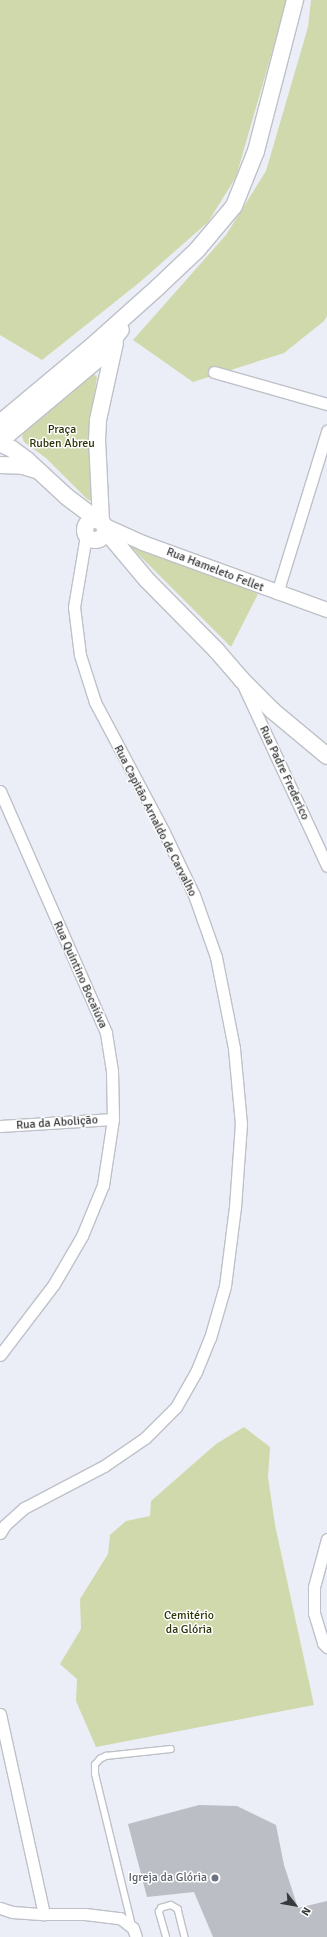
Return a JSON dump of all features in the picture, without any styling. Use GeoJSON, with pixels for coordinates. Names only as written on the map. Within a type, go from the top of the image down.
{"type":"FeatureCollection","features":[{"type":"Feature","properties":{"kind":"main road"},"geometry":{"type":"LineString","coordinates":[[0,423],[142,302],[198,250],[234,206],[256,151],[295,0]]}},
{"type":"Feature","properties":{"kind":"main road"},"geometry":{"type":"LineString","coordinates":[[0,447],[98,359],[142,302]]}},
{"type":"Feature","properties":{"kind":"main road"},"geometry":{"type":"LineString","coordinates":[[97,529],[98,420],[116,337]]}},
{"type":"Feature","properties":{"kind":"main road"},"geometry":{"type":"LineString","coordinates":[[0,447],[12,449],[67,497],[97,529],[132,562],[147,580],[217,651],[241,679],[273,711],[327,756]]}},
{"type":"Feature","properties":{"kind":"main road"},"geometry":{"type":"LineString","coordinates":[[0,465],[23,466],[39,471]]}},
{"type":"Feature","properties":{"kind":"street"},"geometry":{"type":"LineString","coordinates":[[214,372],[327,404]]}},
{"type":"Feature","properties":{"kind":"street"},"geometry":{"type":"LineString","coordinates":[[277,593],[327,431]]}},
{"type":"Feature","properties":{"kind":"street","name":"Rua Hameleto Fellet"},"geometry":{"type":"LineString","coordinates":[[97,529],[143,542],[277,593],[327,610]]}},
{"type":"Feature","properties":{"kind":"street","name":"Rua Capitão Arnaldo de Carvalho"},"geometry":{"type":"LineString","coordinates":[[0,1533],[5,1525],[24,1508],[104,1466],[145,1438],[176,1407],[196,1372],[210,1338],[225,1286],[235,1207],[241,1124],[234,1048],[216,957],[194,895],[164,832],[95,702],[80,654],[74,607],[97,529]]}},
{"type":"Feature","properties":{"kind":"street","name":"Rua Padre Frederico"},"geometry":{"type":"LineString","coordinates":[[241,679],[327,866]]}},
{"type":"Feature","properties":{"kind":"street","name":"Rua Quintino Bocaiúva"},"geometry":{"type":"LineString","coordinates":[[0,791],[106,1033],[112,1070],[113,1119],[102,1185],[82,1236],[54,1284],[0,1356]]}},
{"type":"Feature","properties":{"kind":"street","name":"Rua da Abolição"},"geometry":{"type":"LineString","coordinates":[[0,1126],[113,1119]]}},
{"type":"Feature","properties":{"kind":"street"},"geometry":{"type":"LineString","coordinates":[[327,1538],[314,1587],[314,1613],[323,1643],[327,1647]]}},
{"type":"Feature","properties":{"kind":"street"},"geometry":{"type":"LineString","coordinates":[[0,1714],[44,1914]]}},
{"type":"Feature","properties":{"kind":"street"},"geometry":{"type":"LineString","coordinates":[[0,1908],[12,1912],[85,1914],[120,1918],[135,1933]]}},
{"type":"Feature","properties":{"kind":"lane"},"geometry":{"type":"LineString","coordinates":[[135,1933],[95,1774],[95,1765],[100,1759],[106,1756],[171,1749]]}},
{"type":"Feature","properties":{"kind":"lane"},"geometry":{"type":"LineString","coordinates":[[166,1937],[159,1912],[161,1908],[171,1906],[178,1909],[185,1937]]}},
{"type":"Feature","properties":{"kind":"green space"},"geometry":{"type":"Polygon","coordinates":[[[0,0],[287,0],[236,177],[208,222],[140,282],[42,360],[0,335],[0,0]]]}},
{"type":"Feature","properties":{"kind":"green space"},"geometry":{"type":"Polygon","coordinates":[[[311,0],[327,0],[327,316],[324,321],[284,353],[193,382],[133,340],[226,235],[266,171],[308,27],[311,0]]]}},
{"type":"Feature","properties":{"kind":"green space","name":"Praça Ruben Abreu"},"geometry":{"type":"Polygon","coordinates":[[[94,374],[97,377],[90,425],[93,502],[87,499],[46,458],[24,442],[22,436],[94,374]]]}},
{"type":"Feature","properties":{"kind":"green space"},"geometry":{"type":"Polygon","coordinates":[[[130,541],[258,594],[231,647],[128,544],[130,541]]]}},
{"type":"Feature","properties":{"kind":"green space","name":"Cemitério da Glória"},"geometry":{"type":"Polygon","coordinates":[[[244,1427],[270,1447],[268,1477],[275,1525],[314,1705],[96,1747],[76,1701],[77,1679],[60,1664],[81,1629],[80,1599],[108,1554],[110,1535],[126,1521],[150,1516],[151,1501],[216,1444],[244,1427]]]}},
{"type":"Feature","properties":{"kind":"building","name":"Igreja da Glória"},"geometry":{"type":"Polygon","coordinates":[[[199,1805],[237,1806],[276,1825],[284,1865],[298,1908],[327,1901],[327,1937],[213,1937],[194,1892],[147,1897],[128,1824],[199,1805]]]}},
{"type":"Feature","properties":{"kind":"place","name":"Igreja da Glória"},"geometry":{"type":"Point","coordinates":[215,1878]}}]}
